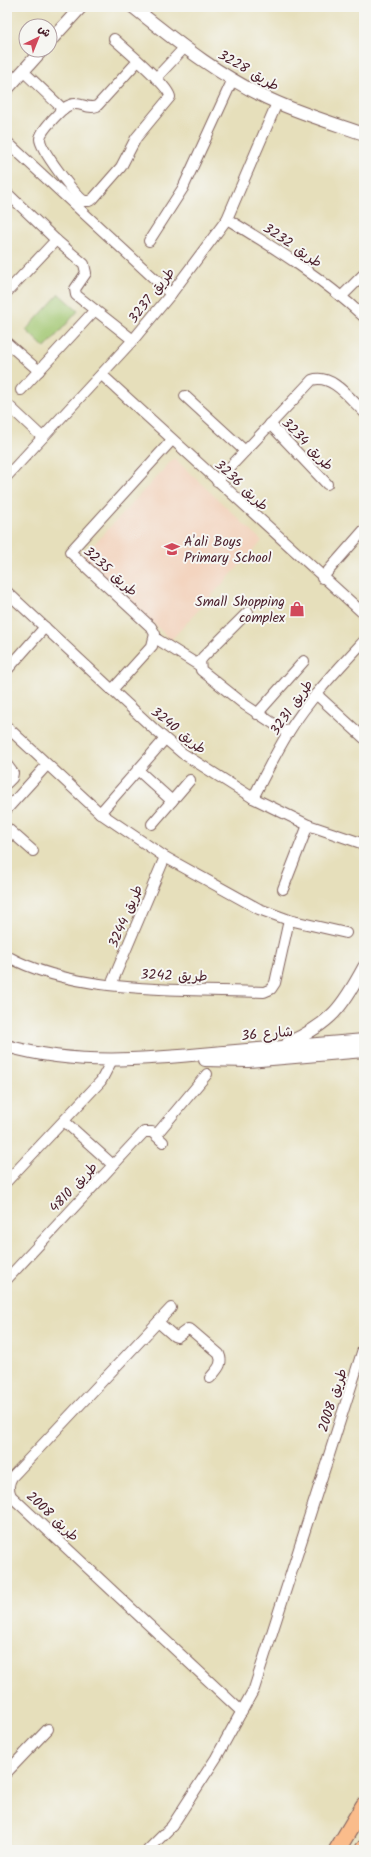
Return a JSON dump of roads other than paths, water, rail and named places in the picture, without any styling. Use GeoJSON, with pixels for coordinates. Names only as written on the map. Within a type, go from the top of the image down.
{"type":"FeatureCollection","features":[{"type":"Feature","properties":{"kind":"main road"},"geometry":{"type":"LineString","coordinates":[[338,1850],[364,1805]]}},
{"type":"Feature","properties":{"kind":"street"},"geometry":{"type":"LineString","coordinates":[[58,32],[81,7]]}},
{"type":"Feature","properties":{"kind":"street","name":"طريق 3228"},"geometry":{"type":"LineString","coordinates":[[133,7],[184,47],[233,79],[277,103],[364,134]]}},
{"type":"Feature","properties":{"kind":"street"},"geometry":{"type":"LineString","coordinates":[[114,39],[138,61],[156,78],[169,91],[169,100],[136,138],[118,169],[89,201],[82,200],[58,171],[40,142],[42,132],[64,109],[73,104],[89,108],[97,106],[138,61]]}},
{"type":"Feature","properties":{"kind":"street"},"geometry":{"type":"LineString","coordinates":[[156,78],[184,47]]}},
{"type":"Feature","properties":{"kind":"street"},"geometry":{"type":"LineString","coordinates":[[7,89],[35,58]]}},
{"type":"Feature","properties":{"kind":"street"},"geometry":{"type":"LineString","coordinates":[[23,71],[64,109]]}},
{"type":"Feature","properties":{"kind":"street"},"geometry":{"type":"LineString","coordinates":[[149,241],[183,188],[233,79]]}},
{"type":"Feature","properties":{"kind":"street","name":"طريق 3237"},"geometry":{"type":"LineString","coordinates":[[7,476],[42,436],[102,375],[133,340],[171,294],[227,219],[277,103]]}},
{"type":"Feature","properties":{"kind":"street"},"geometry":{"type":"LineString","coordinates":[[7,142],[171,294]]}},
{"type":"Feature","properties":{"kind":"street"},"geometry":{"type":"LineString","coordinates":[[7,193],[56,240],[84,264],[86,273],[76,287],[75,293],[133,340]]}},
{"type":"Feature","properties":{"kind":"street","name":"طريق 3232"},"geometry":{"type":"LineString","coordinates":[[227,219],[280,251],[342,296],[364,317]]}},
{"type":"Feature","properties":{"kind":"street"},"geometry":{"type":"LineString","coordinates":[[7,292],[56,240]]}},
{"type":"Feature","properties":{"kind":"street"},"geometry":{"type":"LineString","coordinates":[[342,296],[364,274]]}},
{"type":"Feature","properties":{"kind":"street"},"geometry":{"type":"LineString","coordinates":[[21,390],[95,310]]}},
{"type":"Feature","properties":{"kind":"street"},"geometry":{"type":"LineString","coordinates":[[7,343],[39,371]]}},
{"type":"Feature","properties":{"kind":"street","name":"طريق 3236"},"geometry":{"type":"LineString","coordinates":[[102,375],[322,578],[364,614]]}},
{"type":"Feature","properties":{"kind":"street","name":"طريق 3234"},"geometry":{"type":"LineString","coordinates":[[217,481],[308,383],[317,378],[330,381],[363,410]]}},
{"type":"Feature","properties":{"kind":"street"},"geometry":{"type":"LineString","coordinates":[[185,396],[245,451]]}},
{"type":"Feature","properties":{"kind":"street"},"geometry":{"type":"LineString","coordinates":[[7,404],[42,436]]}},
{"type":"Feature","properties":{"kind":"street","name":"طريق 3234"},"geometry":{"type":"LineString","coordinates":[[270,424],[327,484]]}},
{"type":"Feature","properties":{"kind":"street","name":"طريق 3235"},"geometry":{"type":"LineString","coordinates":[[155,638],[151,627],[70,552],[172,440]]}},
{"type":"Feature","properties":{"kind":"street"},"geometry":{"type":"LineString","coordinates":[[322,578],[364,530]]}},
{"type":"Feature","properties":{"kind":"street","name":"طريق 3240"},"geometry":{"type":"LineString","coordinates":[[7,592],[165,739],[205,769],[253,798],[308,825],[364,844]]}},
{"type":"Feature","properties":{"kind":"street"},"geometry":{"type":"LineString","coordinates":[[200,666],[203,657],[248,612]]}},
{"type":"Feature","properties":{"kind":"street"},"geometry":{"type":"LineString","coordinates":[[7,670],[45,627]]}},
{"type":"Feature","properties":{"kind":"street"},"geometry":{"type":"LineString","coordinates":[[112,690],[152,646],[155,638],[200,666],[204,674],[257,714],[288,733]]}},
{"type":"Feature","properties":{"kind":"street","name":"طريق 3231"},"geometry":{"type":"LineString","coordinates":[[253,798],[288,733],[316,694],[364,641]]}},
{"type":"Feature","properties":{"kind":"street"},"geometry":{"type":"LineString","coordinates":[[257,714],[304,661]]}},
{"type":"Feature","properties":{"kind":"street"},"geometry":{"type":"LineString","coordinates":[[316,694],[364,738]]}},
{"type":"Feature","properties":{"kind":"street"},"geometry":{"type":"LineString","coordinates":[[7,727],[100,813],[165,857],[259,909],[289,920],[346,932]]}},
{"type":"Feature","properties":{"kind":"street"},"geometry":{"type":"LineString","coordinates":[[100,813],[139,771],[165,739]]}},
{"type":"Feature","properties":{"kind":"street"},"geometry":{"type":"LineString","coordinates":[[7,764],[13,773],[12,778],[7,783]]}},
{"type":"Feature","properties":{"kind":"street"},"geometry":{"type":"LineString","coordinates":[[7,809],[47,765]]}},
{"type":"Feature","properties":{"kind":"street"},"geometry":{"type":"LineString","coordinates":[[139,771],[172,801]]}},
{"type":"Feature","properties":{"kind":"street"},"geometry":{"type":"LineString","coordinates":[[152,824],[190,780]]}},
{"type":"Feature","properties":{"kind":"street"},"geometry":{"type":"LineString","coordinates":[[283,889],[308,825]]}},
{"type":"Feature","properties":{"kind":"street"},"geometry":{"type":"LineString","coordinates":[[7,828],[33,851]]}},
{"type":"Feature","properties":{"kind":"street","name":"طريق 3244"},"geometry":{"type":"LineString","coordinates":[[111,985],[165,857]]}},
{"type":"Feature","properties":{"kind":"street","name":"طريق 3242"},"geometry":{"type":"LineString","coordinates":[[7,956],[52,974],[89,983],[264,992],[271,989],[275,982],[289,920]]}},
{"type":"Feature","properties":{"kind":"street"},"geometry":{"type":"LineString","coordinates":[[280,1047],[313,1030],[339,1010],[349,997],[364,967]]}},
{"type":"Feature","properties":{"kind":"street","name":"شارع 36"},"geometry":{"type":"LineString","coordinates":[[7,1046],[52,1057],[73,1060],[112,1060],[172,1057],[364,1040]]}},
{"type":"Feature","properties":{"kind":"street","name":"شارع 36"},"geometry":{"type":"LineString","coordinates":[[172,1057],[210,1061],[248,1060],[364,1051]]}},
{"type":"Feature","properties":{"kind":"street"},"geometry":{"type":"LineString","coordinates":[[8,1178],[101,1082],[112,1060]]}},
{"type":"Feature","properties":{"kind":"street","name":"طريق 4810"},"geometry":{"type":"LineString","coordinates":[[7,1279],[144,1132],[149,1131],[160,1138],[207,1074]]}},
{"type":"Feature","properties":{"kind":"street"},"geometry":{"type":"LineString","coordinates":[[64,1121],[113,1165]]}},
{"type":"Feature","properties":{"kind":"street","name":"طريق 2008"},"geometry":{"type":"LineString","coordinates":[[171,1308],[12,1477],[9,1484],[9,1492],[11,1496],[242,1712]]}},
{"type":"Feature","properties":{"kind":"street"},"geometry":{"type":"LineString","coordinates":[[158,1322],[177,1337],[188,1329],[190,1330],[219,1354],[222,1360],[221,1364],[210,1378]]}},
{"type":"Feature","properties":{"kind":"street","name":"طريق 2008"},"geometry":{"type":"LineString","coordinates":[[148,1850],[172,1826],[216,1758],[254,1689],[364,1346]]}},
{"type":"Feature","properties":{"kind":"street"},"geometry":{"type":"LineString","coordinates":[[7,1772],[48,1729]]}},
{"type":"Feature","properties":{"kind":"place","name":"A'ali Boys Primary School"},"geometry":{"type":"Point","coordinates":[172,549]}},
{"type":"Feature","properties":{"kind":"place","name":"Small Shopping complex"},"geometry":{"type":"Point","coordinates":[297,609]}}]}
